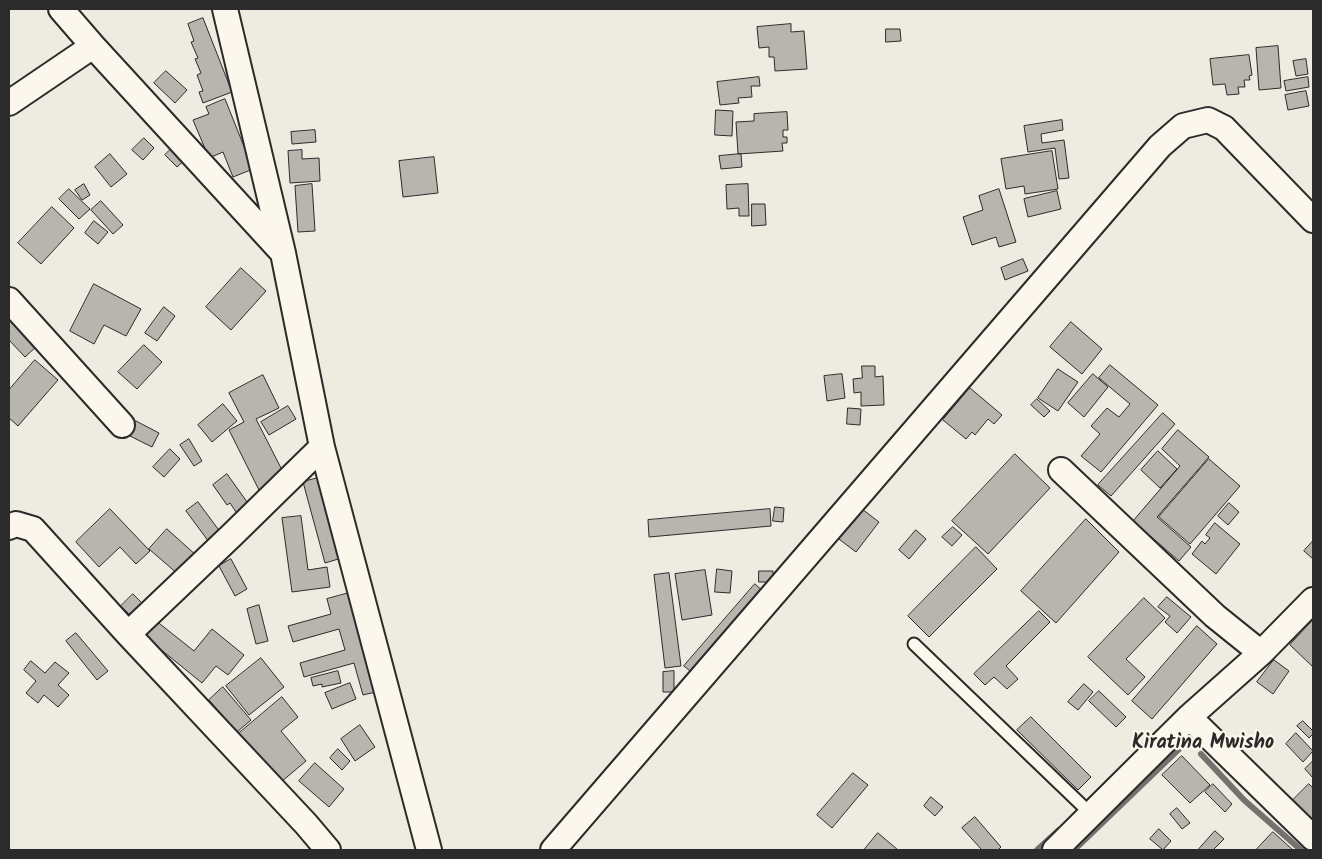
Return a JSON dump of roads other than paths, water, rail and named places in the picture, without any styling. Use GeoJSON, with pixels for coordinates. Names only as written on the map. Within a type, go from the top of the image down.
{"type":"FeatureCollection","features":[{"type":"Feature","properties":{"kind":"street"},"geometry":{"type":"LineString","coordinates":[[61,9],[283,254]]}},
{"type":"Feature","properties":{"kind":"street"},"geometry":{"type":"LineString","coordinates":[[225,9],[283,254],[322,447],[429,850]]}},
{"type":"Feature","properties":{"kind":"street"},"geometry":{"type":"LineString","coordinates":[[9,104],[93,46]]}},
{"type":"Feature","properties":{"kind":"street"},"geometry":{"type":"LineString","coordinates":[[553,850],[1160,146],[1183,126],[1208,120],[1224,128],[1313,220]]}},
{"type":"Feature","properties":{"kind":"street"},"geometry":{"type":"LineString","coordinates":[[9,300],[122,425]]}},
{"type":"Feature","properties":{"kind":"street"},"geometry":{"type":"LineString","coordinates":[[128,634],[322,447]]}},
{"type":"Feature","properties":{"kind":"street"},"geometry":{"type":"LineString","coordinates":[[1061,470],[1215,616],[1261,653]]}},
{"type":"Feature","properties":{"kind":"street"},"geometry":{"type":"LineString","coordinates":[[9,527],[16,524],[34,529],[128,634],[306,824],[328,850]]}},
{"type":"Feature","properties":{"kind":"street"},"geometry":{"type":"LineString","coordinates":[[1056,850],[1189,717],[1261,653],[1313,600]]}},
{"type":"Feature","properties":{"kind":"street"},"geometry":{"type":"LineString","coordinates":[[1189,717],[1313,838]]}},
{"type":"Feature","properties":{"kind":"lane"},"geometry":{"type":"LineString","coordinates":[[914,644],[1091,814]]}},
{"type":"Feature","properties":{"kind":"waterway"},"geometry":{"type":"LineString","coordinates":[[1074,850],[1179,749]]}},
{"type":"Feature","properties":{"kind":"waterway"},"geometry":{"type":"LineString","coordinates":[[1201,754],[1244,800],[1301,850]]}},
{"type":"Feature","properties":{"kind":"waterway"},"geometry":{"type":"LineString","coordinates":[[1037,850],[1059,830]]}},
{"type":"Feature","properties":{"kind":"district","name":"Kiratina Mwisho"},"geometry":{"type":"Point","coordinates":[1203,745]}}]}
